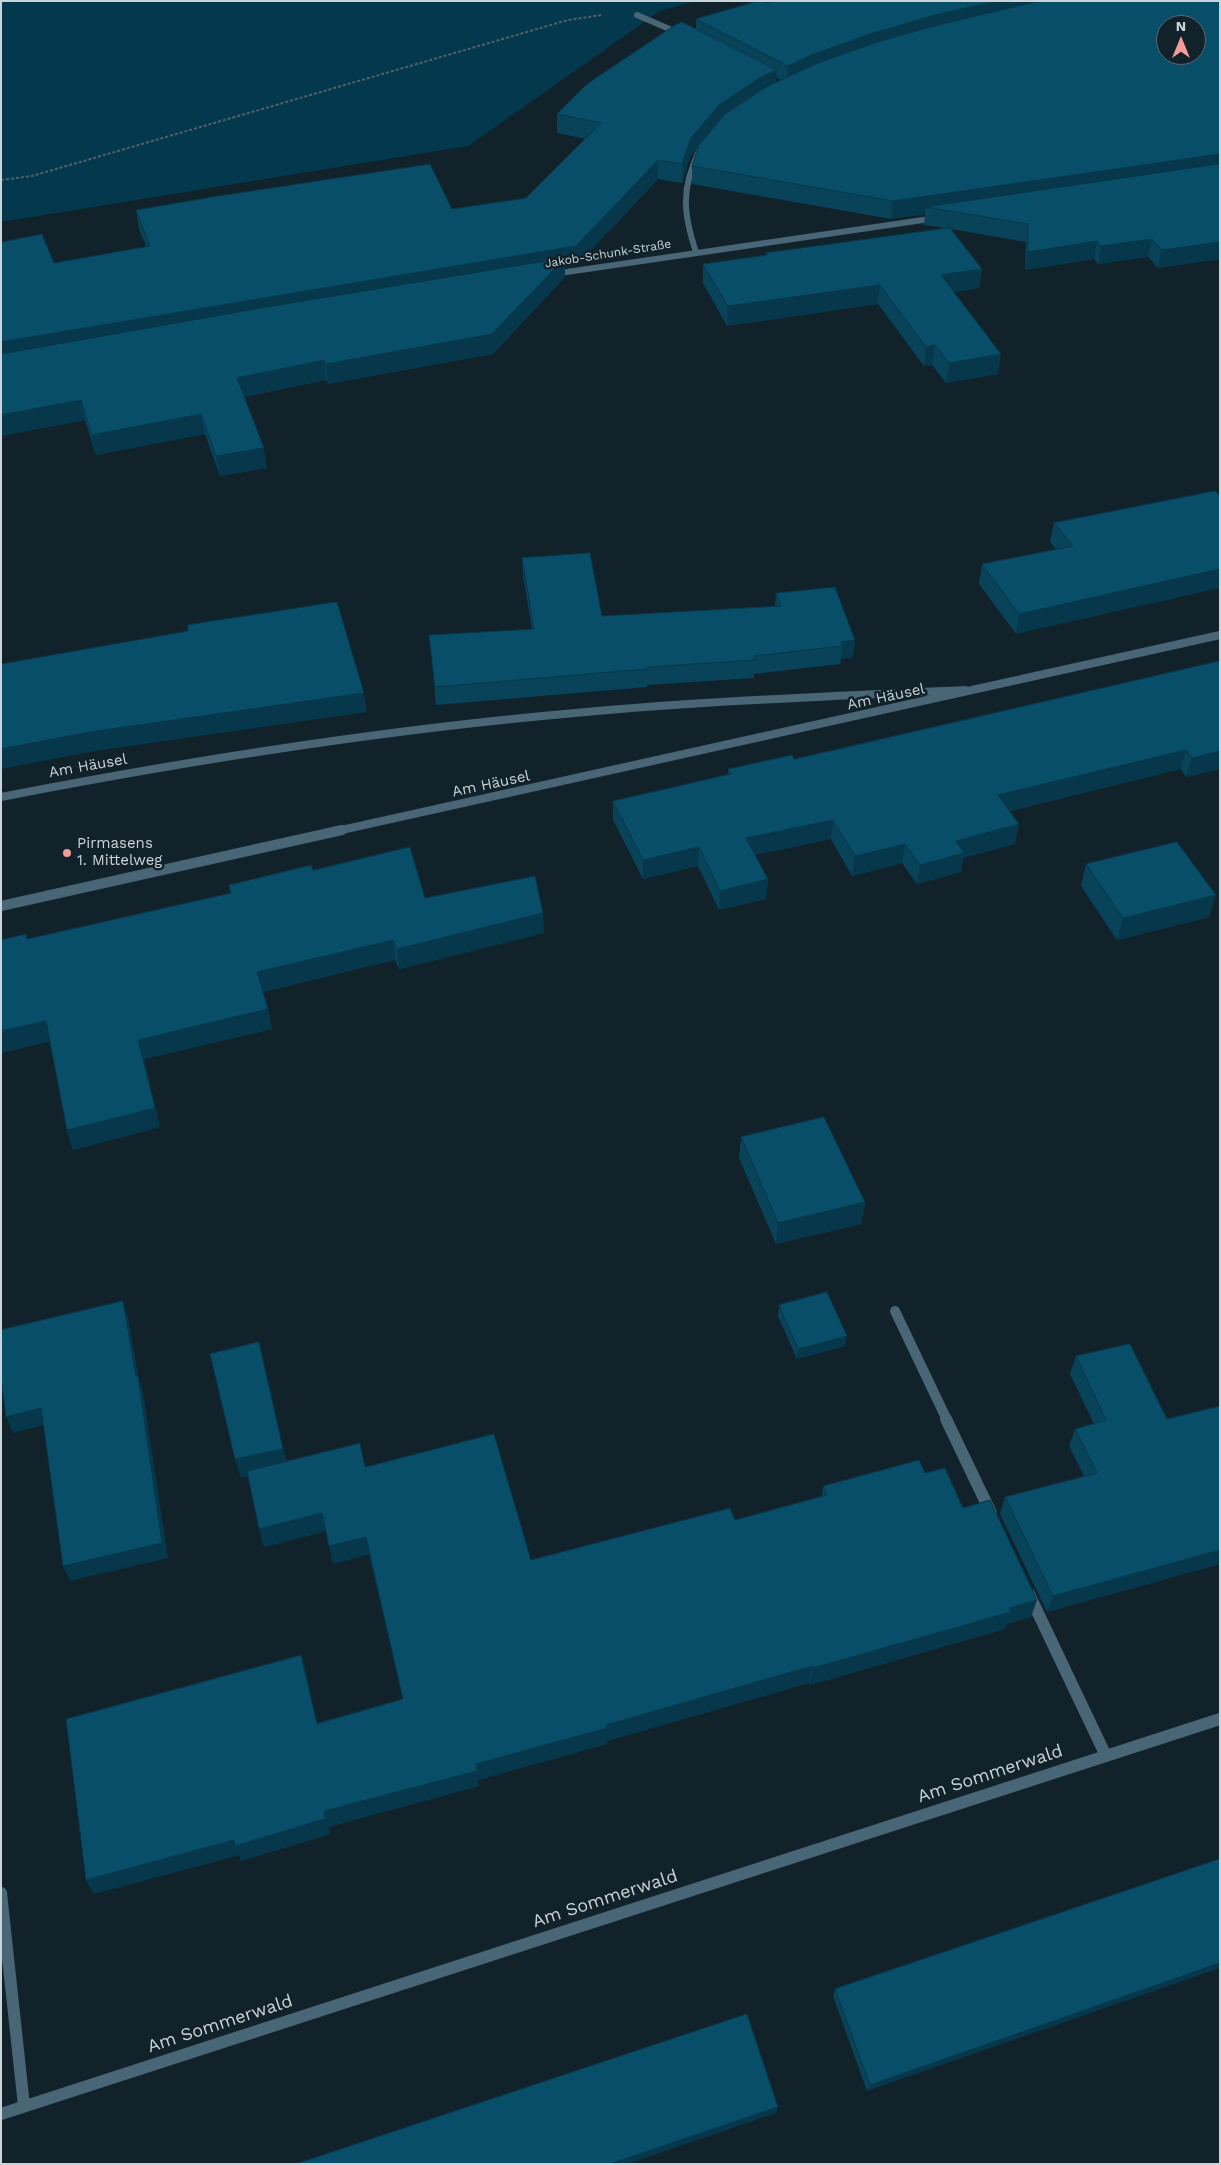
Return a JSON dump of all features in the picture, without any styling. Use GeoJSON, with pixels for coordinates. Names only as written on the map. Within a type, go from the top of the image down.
{"type":"FeatureCollection","features":[{"type":"Feature","properties":{"kind":"street"},"geometry":{"type":"LineString","coordinates":[[637,15],[650,19],[684,36]]}},
{"type":"Feature","properties":{"kind":"street"},"geometry":{"type":"LineString","coordinates":[[696,252],[684,211],[690,168],[702,147]]}},
{"type":"Feature","properties":{"kind":"street","name":"Jakob-Schunk-Straße"},"geometry":{"type":"LineString","coordinates":[[543,276],[944,217]]}},
{"type":"Feature","properties":{"kind":"street","name":"Am Häusel"},"geometry":{"type":"LineString","coordinates":[[1,906],[986,689],[1220,635]]}},
{"type":"Feature","properties":{"kind":"street","name":"Am Häusel"},"geometry":{"type":"LineString","coordinates":[[1,797],[96,778],[390,733],[657,706],[986,689]]}},
{"type":"Feature","properties":{"kind":"street"},"geometry":{"type":"LineString","coordinates":[[895,1311],[996,1525]]}},
{"type":"Feature","properties":{"kind":"street"},"geometry":{"type":"LineString","coordinates":[[1026,1587],[1106,1756]]}},
{"type":"Feature","properties":{"kind":"street","name":"Am Sommerwald"},"geometry":{"type":"LineString","coordinates":[[1,2114],[1220,1719]]}},
{"type":"Feature","properties":{"kind":"street"},"geometry":{"type":"LineString","coordinates":[[1,1893],[24,2106]]}},
{"type":"Feature","properties":{"kind":"path"},"geometry":{"type":"LineString","coordinates":[[1,180],[32,176],[568,20],[602,15],[637,15]]}},
{"type":"Feature","properties":{"kind":"shaded area"},"geometry":{"type":"Polygon","coordinates":[[[1,1],[695,1],[660,11],[468,146],[1,222],[1,1]]]}},
{"type":"Feature","properties":{"kind":"building"},"geometry":{"type":"Polygon","coordinates":[[[758,1],[767,3],[773,1],[996,1],[935,15],[873,33],[814,54],[788,66],[696,19],[758,1]]]}},
{"type":"Feature","properties":{"kind":"building"},"geometry":{"type":"Polygon","coordinates":[[[1040,1],[1220,1],[1220,154],[893,201],[692,166],[699,145],[725,114],[766,87],[818,63],[877,42],[938,25],[1040,1]]]}},
{"type":"Feature","properties":{"kind":"building"},"geometry":{"type":"Polygon","coordinates":[[[682,22],[777,70],[761,77],[719,105],[691,138],[682,164],[658,160],[576,246],[1,342],[1,242],[42,234],[54,263],[150,246],[136,210],[430,164],[452,209],[526,198],[601,123],[557,114],[587,84],[682,22]]]}},
{"type":"Feature","properties":{"kind":"building"},"geometry":{"type":"Polygon","coordinates":[[[1220,164],[1220,242],[1162,250],[1152,239],[1101,246],[1097,241],[1028,252],[1028,224],[926,207],[1220,164]]]}},
{"type":"Feature","properties":{"kind":"building"},"geometry":{"type":"Polygon","coordinates":[[[950,228],[982,269],[941,275],[1001,354],[949,363],[935,345],[926,347],[880,285],[728,306],[703,264],[768,255],[766,253],[950,228]]]}},
{"type":"Feature","properties":{"kind":"building"},"geometry":{"type":"Polygon","coordinates":[[[565,258],[492,334],[326,364],[324,360],[237,378],[264,448],[216,456],[201,414],[92,435],[81,400],[1,415],[1,354],[267,307],[565,258]]]}},
{"type":"Feature","properties":{"kind":"building"},"geometry":{"type":"Polygon","coordinates":[[[1215,491],[1220,495],[1220,569],[1019,614],[982,564],[1073,546],[1054,523],[1215,491]]]}},
{"type":"Feature","properties":{"kind":"building"},"geometry":{"type":"Polygon","coordinates":[[[590,553],[602,616],[781,606],[776,593],[835,587],[855,640],[841,642],[842,646],[754,656],[755,660],[647,667],[647,669],[435,687],[429,635],[534,629],[522,558],[590,553]]]}},
{"type":"Feature","properties":{"kind":"building"},"geometry":{"type":"Polygon","coordinates":[[[337,602],[364,693],[90,732],[1,749],[1,664],[188,631],[188,625],[337,602]]]}},
{"type":"Feature","properties":{"kind":"building"},"geometry":{"type":"Polygon","coordinates":[[[1220,661],[1220,751],[1192,758],[1186,750],[998,795],[1019,824],[956,841],[964,853],[920,865],[905,844],[855,856],[833,820],[746,838],[768,879],[720,891],[699,847],[643,860],[613,801],[731,774],[728,769],[792,755],[794,759],[1220,661]]]}},
{"type":"Feature","properties":{"kind":"building"},"geometry":{"type":"Polygon","coordinates":[[[1177,842],[1216,895],[1123,918],[1086,864],[1177,842]]]}},
{"type":"Feature","properties":{"kind":"building"},"geometry":{"type":"Polygon","coordinates":[[[410,847],[425,898],[535,876],[543,913],[397,949],[393,940],[257,972],[268,1009],[138,1040],[155,1108],[67,1130],[46,1021],[1,1031],[1,940],[26,934],[27,939],[231,893],[229,885],[311,865],[313,870],[410,847]]]}},
{"type":"Feature","properties":{"kind":"building"},"geometry":{"type":"Polygon","coordinates":[[[824,1117],[865,1202],[778,1223],[741,1137],[824,1117]]]}},
{"type":"Feature","properties":{"kind":"building"},"geometry":{"type":"Polygon","coordinates":[[[827,1292],[847,1336],[798,1349],[779,1305],[827,1292]]]}},
{"type":"Feature","properties":{"kind":"building"},"geometry":{"type":"Polygon","coordinates":[[[123,1301],[136,1376],[138,1376],[162,1543],[63,1566],[41,1408],[6,1417],[1,1377],[1,1330],[123,1301]]]}},
{"type":"Feature","properties":{"kind":"building"},"geometry":{"type":"Polygon","coordinates":[[[259,1342],[283,1449],[235,1459],[210,1354],[259,1342]]]}},
{"type":"Feature","properties":{"kind":"building"},"geometry":{"type":"Polygon","coordinates":[[[1130,1344],[1167,1419],[1220,1406],[1220,1550],[1053,1596],[1005,1497],[1097,1473],[1075,1429],[1106,1420],[1076,1356],[1130,1344]]]}},
{"type":"Feature","properties":{"kind":"building"},"geometry":{"type":"Polygon","coordinates":[[[494,1434],[531,1560],[730,1508],[735,1520],[827,1495],[823,1486],[919,1460],[925,1473],[945,1468],[963,1508],[990,1500],[1037,1600],[1009,1608],[1011,1612],[813,1668],[812,1666],[606,1725],[607,1728],[476,1764],[477,1771],[324,1811],[325,1819],[235,1846],[234,1840],[86,1880],[66,1719],[301,1655],[317,1724],[403,1699],[366,1537],[329,1546],[322,1513],[259,1529],[247,1471],[360,1443],[365,1467],[494,1434]]]}},
{"type":"Feature","properties":{"kind":"building"},"geometry":{"type":"Polygon","coordinates":[[[1220,1859],[1220,1963],[870,2085],[835,1989],[1220,1859]]]}},
{"type":"Feature","properties":{"kind":"building"},"geometry":{"type":"Polygon","coordinates":[[[747,2014],[778,2107],[610,2164],[296,2164],[747,2014]]]}},
{"type":"Feature","properties":{"kind":"place","name":"Pirmasens 1. Mittelweg"},"geometry":{"type":"Point","coordinates":[67,853]}}]}
